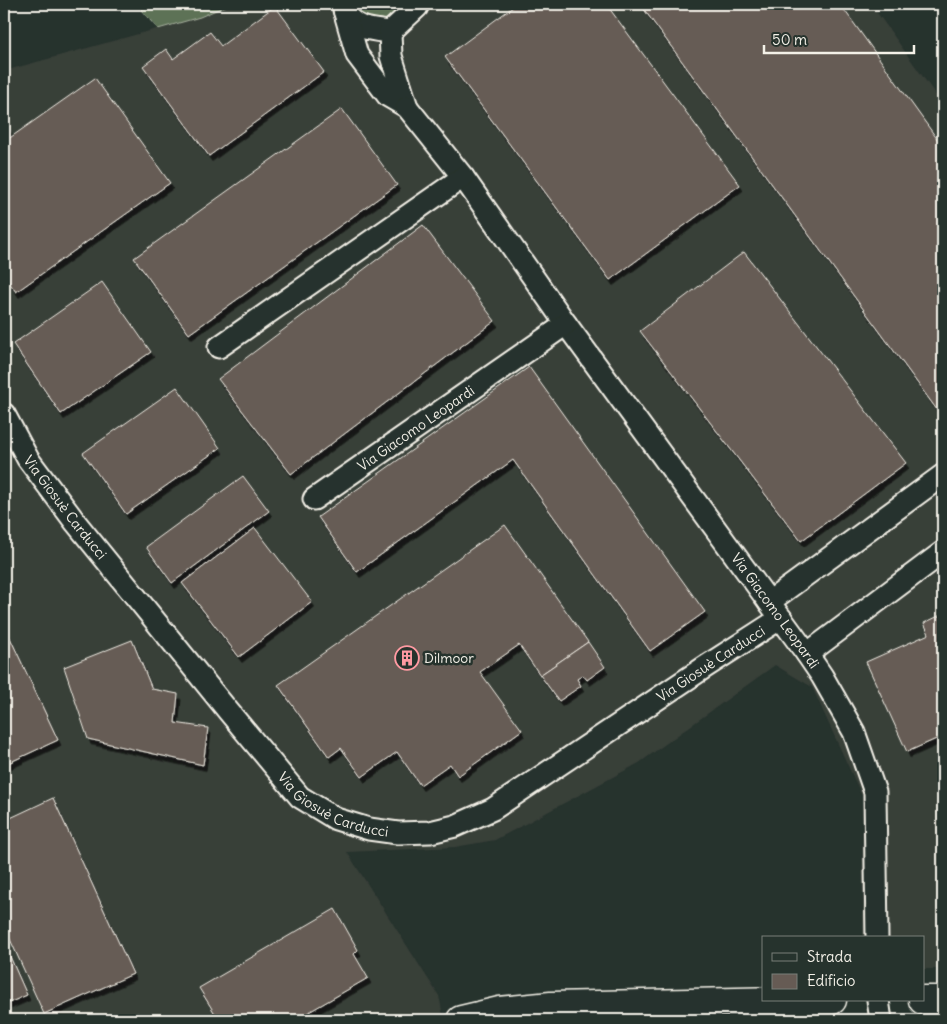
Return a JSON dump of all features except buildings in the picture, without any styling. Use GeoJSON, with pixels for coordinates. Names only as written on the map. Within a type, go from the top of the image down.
{"type":"FeatureCollection","features":[{"type":"Feature","properties":{"kind":"street"},"geometry":{"type":"LineString","coordinates":[[390,32],[418,4]]}},
{"type":"Feature","properties":{"kind":"street","name":"Via Giacomo Leopardi"},"geometry":{"type":"LineString","coordinates":[[344,8],[357,26],[390,32],[391,56],[408,106],[463,177],[566,324],[822,676],[854,732],[875,792],[877,936]]}},
{"type":"Feature","properties":{"kind":"street","name":"Via Giacomo Leopardi"},"geometry":{"type":"LineString","coordinates":[[344,8],[357,55],[388,96],[408,106]]}},
{"type":"Feature","properties":{"kind":"street"},"geometry":{"type":"LineString","coordinates":[[218,347],[463,177]]}},
{"type":"Feature","properties":{"kind":"street","name":"Via Giacomo Leopardi"},"geometry":{"type":"LineString","coordinates":[[314,499],[566,324]]}},
{"type":"Feature","properties":{"kind":"street","name":"Via Giosuè Carducci"},"geometry":{"type":"LineString","coordinates":[[4,414],[28,459],[76,523],[300,797],[336,819],[369,828],[398,833],[430,832],[455,826],[493,809],[705,666],[940,483]]}},
{"type":"Feature","properties":{"kind":"street"},"geometry":{"type":"LineString","coordinates":[[807,654],[943,552]]}},
{"type":"Feature","properties":{"kind":"street"},"geometry":{"type":"LineString","coordinates":[[924,1000],[943,1000]]}},
{"type":"Feature","properties":{"kind":"street"},"geometry":{"type":"LineString","coordinates":[[461,1020],[499,1011],[551,1006],[762,1001]]}},
{"type":"Feature","properties":{"kind":"street"},"geometry":{"type":"LineString","coordinates":[[878,1002],[881,1020]]}},
{"type":"Feature","properties":{"kind":"shaded area"},"geometry":{"type":"Polygon","coordinates":[[[230,4],[871,4],[943,105],[943,969],[924,969],[924,936],[863,936],[862,796],[812,687],[775,665],[639,763],[495,840],[455,847],[347,852],[439,996],[444,1020],[4,1020],[4,71],[200,17],[230,4]]]}},
{"type":"Feature","properties":{"kind":"shaded area"},"geometry":{"type":"Polygon","coordinates":[[[674,1016],[849,1020],[499,1020],[674,1016]]]}},
{"type":"Feature","properties":{"kind":"green space"},"geometry":{"type":"Polygon","coordinates":[[[148,4],[230,4],[200,17],[158,29],[141,10],[148,4]]]}},
{"type":"Feature","properties":{"kind":"green space"},"geometry":{"type":"Polygon","coordinates":[[[354,4],[408,4],[392,17],[372,21],[358,14],[354,4]]]}},
{"type":"Feature","properties":{"kind":"place","name":"Dilmoor"},"geometry":{"type":"Point","coordinates":[407,658]}}]}
